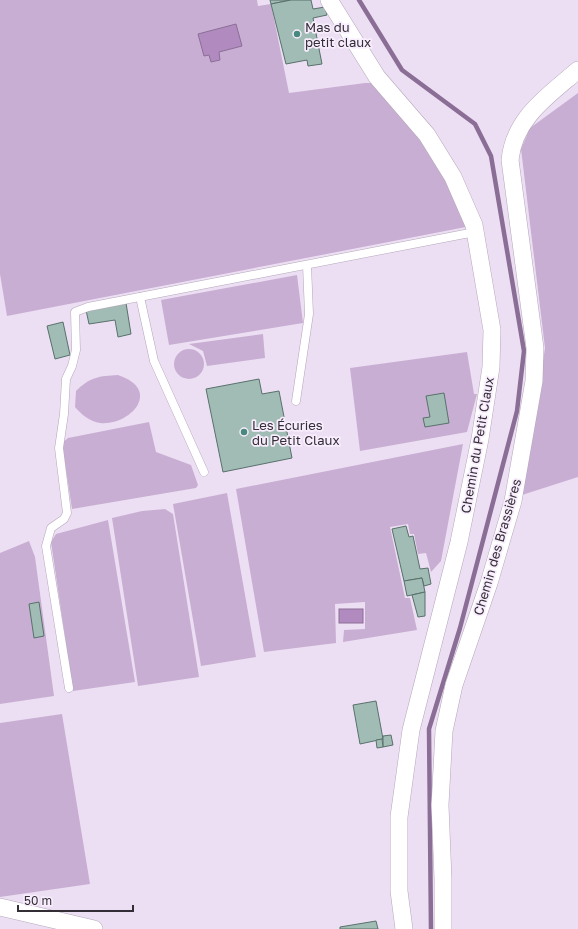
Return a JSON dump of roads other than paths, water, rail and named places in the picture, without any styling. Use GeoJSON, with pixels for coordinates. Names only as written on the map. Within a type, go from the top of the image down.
{"type":"FeatureCollection","features":[{"type":"Feature","properties":{"kind":"street","name":"Chemin du Petit Claux"},"geometry":{"type":"LineString","coordinates":[[329,0],[377,77],[427,135],[453,177],[474,225],[492,330],[491,367],[480,439],[459,542],[411,730],[399,817],[399,892],[404,929]]}},
{"type":"Feature","properties":{"kind":"street","name":"Chemin des Brassières"},"geometry":{"type":"LineString","coordinates":[[443,929],[444,879],[440,804],[444,731],[454,685],[489,583],[513,501],[534,382],[536,348],[510,160],[511,149],[515,135],[528,115],[578,70]]}},
{"type":"Feature","properties":{"kind":"street"},"geometry":{"type":"LineString","coordinates":[[0,907],[94,929]]}},
{"type":"Feature","properties":{"kind":"lane"},"geometry":{"type":"LineString","coordinates":[[69,688],[46,546],[51,528],[64,519],[67,513],[59,448],[64,414],[66,380],[76,350],[75,312],[88,307],[475,232]]}},
{"type":"Feature","properties":{"kind":"lane"},"geometry":{"type":"LineString","coordinates":[[296,401],[309,314],[307,265]]}},
{"type":"Feature","properties":{"kind":"lane"},"geometry":{"type":"LineString","coordinates":[[140,297],[154,361],[204,472]]}},
{"type":"Feature","properties":{"kind":"waterway"},"geometry":{"type":"LineString","coordinates":[[359,0],[402,70],[475,124],[491,156],[524,351],[517,411],[460,628],[429,729],[431,929]]}},
{"type":"Feature","properties":{"kind":"place","name":"Mas du petit claux"},"geometry":{"type":"Point","coordinates":[297,34]}},
{"type":"Feature","properties":{"kind":"place","name":"Les Écuries du Petit Claux"},"geometry":{"type":"Point","coordinates":[244,432]}}]}
